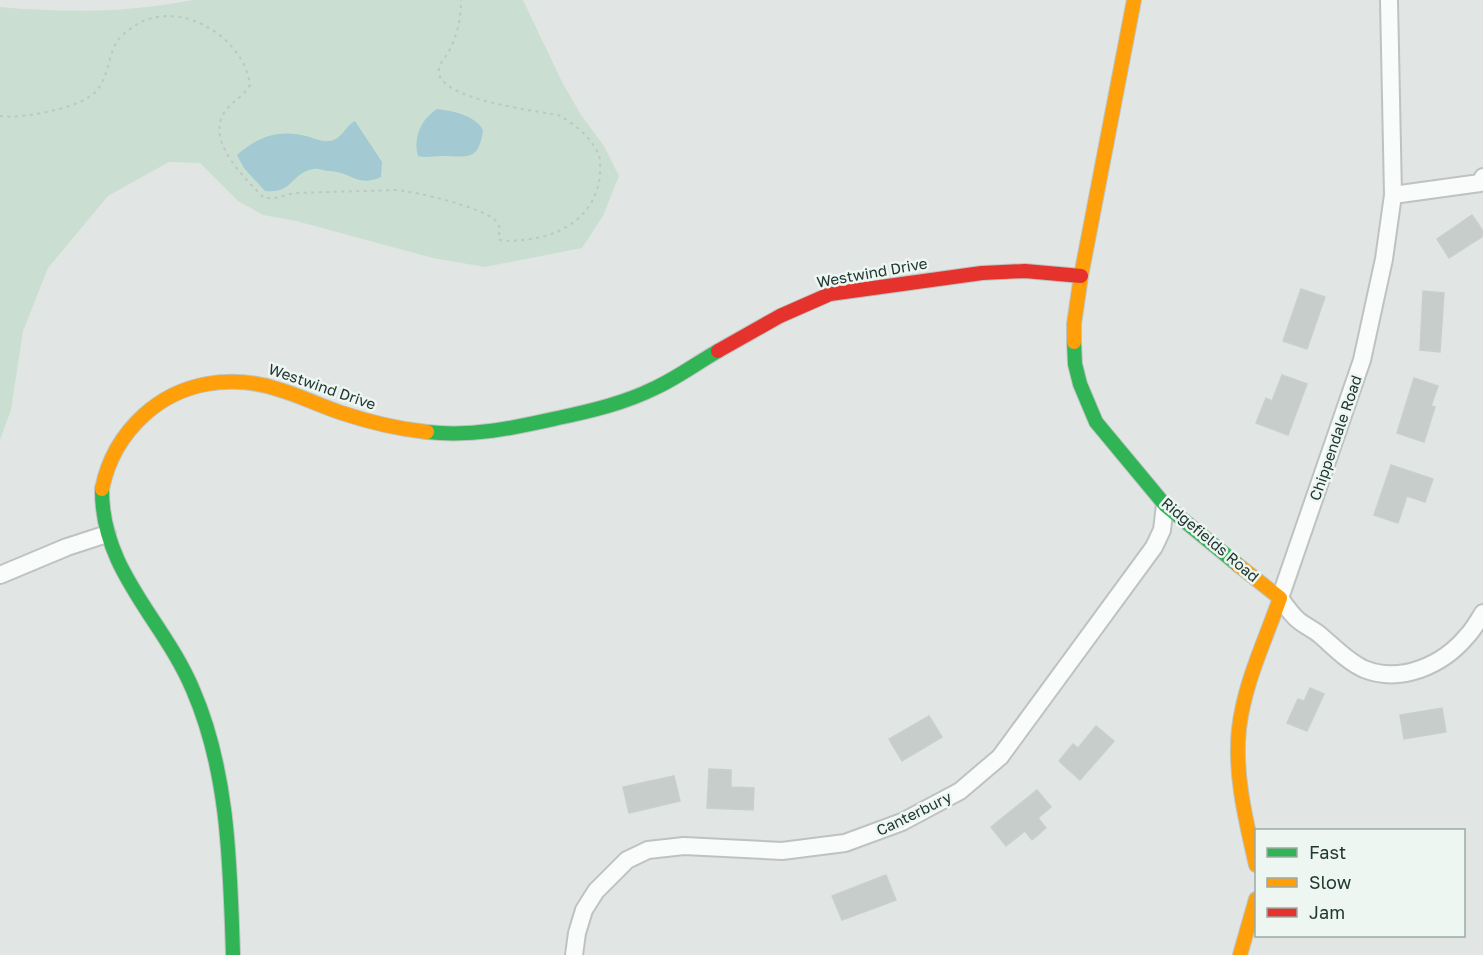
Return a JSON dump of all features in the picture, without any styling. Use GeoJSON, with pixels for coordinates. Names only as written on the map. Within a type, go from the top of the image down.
{"type":"FeatureCollection","features":[{"type":"Feature","properties":{"kind":"street","name":"Ridgefields Road"},"geometry":{"type":"LineString","coordinates":[[1134,0],[1081,276],[1074,324],[1075,364],[1083,394],[1096,422],[1165,505],[1280,598],[1297,619],[1364,669],[1385,674],[1407,674],[1426,667],[1448,654],[1468,636],[1483,614]]}},
{"type":"Feature","properties":{"kind":"street","name":"Chippendale Road"},"geometry":{"type":"LineString","coordinates":[[1255,855],[1240,781],[1239,731],[1243,707],[1362,360],[1382,270],[1393,195],[1389,0]]}},
{"type":"Feature","properties":{"kind":"street"},"geometry":{"type":"LineString","coordinates":[[1393,195],[1480,183],[1483,177]]}},
{"type":"Feature","properties":{"kind":"street","name":"Westwind Drive"},"geometry":{"type":"LineString","coordinates":[[233,955],[230,854],[215,760],[206,722],[177,658],[119,564],[107,534],[102,507],[108,464],[131,426],[155,406],[184,389],[234,381],[258,382],[339,412],[393,427],[472,434],[517,427],[593,410],[636,396],[669,382],[766,322],[806,302],[830,294],[982,273],[1025,271],[1081,276]]}},
{"type":"Feature","properties":{"kind":"street","name":"Canterbury"},"geometry":{"type":"LineString","coordinates":[[574,955],[577,933],[584,910],[596,891],[627,860],[648,850],[684,846],[782,851],[845,843],[902,822],[960,791],[1000,757],[1154,547],[1162,530],[1165,505]]}},
{"type":"Feature","properties":{"kind":"street"},"geometry":{"type":"LineString","coordinates":[[0,575],[67,547],[107,534]]}},
{"type":"Feature","properties":{"kind":"street"},"geometry":{"type":"LineString","coordinates":[[1240,955],[1255,906]]}},
{"type":"Feature","properties":{"kind":"path"},"geometry":{"type":"LineString","coordinates":[[0,118],[63,109],[90,97],[104,79],[118,40],[141,21],[160,14],[178,14],[199,21],[229,40],[246,69],[249,85],[239,99],[224,113],[220,121],[220,135],[222,147],[264,198],[275,198],[294,193],[411,191],[490,216],[500,228],[498,237],[500,240],[517,241],[543,237],[578,220],[595,197],[601,166],[597,152],[584,134],[558,115],[481,100],[449,87],[442,80],[439,68],[451,47],[459,25],[461,0]]}},
{"type":"Feature","properties":{"kind":"green space"},"geometry":{"type":"Polygon","coordinates":[[[192,0],[523,0],[562,82],[581,115],[604,146],[619,176],[603,216],[582,248],[485,267],[433,258],[296,221],[263,215],[238,201],[200,163],[169,162],[108,196],[48,268],[23,331],[11,410],[0,440],[0,7],[96,11],[192,0]]]}},
{"type":"Feature","properties":{"kind":"water"},"geometry":{"type":"Polygon","coordinates":[[[437,109],[469,117],[479,125],[483,130],[475,152],[465,156],[418,156],[417,142],[420,130],[431,113],[437,109]]]}},
{"type":"Feature","properties":{"kind":"water"},"geometry":{"type":"Polygon","coordinates":[[[355,121],[382,162],[381,177],[366,181],[343,173],[314,169],[301,174],[282,189],[265,191],[244,168],[237,155],[252,143],[278,134],[296,134],[323,141],[333,140],[355,121]]]}},
{"type":"Feature","properties":{"kind":"building"},"geometry":{"type":"Polygon","coordinates":[[[1472,215],[1483,231],[1483,236],[1449,258],[1437,239],[1472,215]]]}},
{"type":"Feature","properties":{"kind":"building"},"geometry":{"type":"Polygon","coordinates":[[[1301,289],[1325,297],[1307,349],[1283,341],[1301,289]]]}},
{"type":"Feature","properties":{"kind":"building"},"geometry":{"type":"Polygon","coordinates":[[[1423,291],[1444,293],[1440,352],[1420,350],[1423,291]]]}},
{"type":"Feature","properties":{"kind":"building"},"geometry":{"type":"Polygon","coordinates":[[[1282,375],[1307,384],[1288,435],[1256,423],[1266,398],[1272,401],[1282,375]]]}},
{"type":"Feature","properties":{"kind":"building"},"geometry":{"type":"Polygon","coordinates":[[[1414,378],[1438,386],[1431,406],[1435,407],[1424,442],[1397,433],[1414,378]]]}},
{"type":"Feature","properties":{"kind":"building"},"geometry":{"type":"Polygon","coordinates":[[[1391,465],[1433,479],[1425,502],[1407,496],[1398,523],[1374,515],[1391,465]]]}},
{"type":"Feature","properties":{"kind":"building"},"geometry":{"type":"Polygon","coordinates":[[[1310,688],[1324,694],[1307,731],[1287,723],[1298,699],[1304,701],[1310,688]]]}},
{"type":"Feature","properties":{"kind":"building"},"geometry":{"type":"Polygon","coordinates":[[[1442,708],[1446,732],[1404,739],[1400,715],[1442,708]]]}},
{"type":"Feature","properties":{"kind":"building"},"geometry":{"type":"Polygon","coordinates":[[[929,716],[942,737],[902,761],[889,739],[929,716]]]}},
{"type":"Feature","properties":{"kind":"building"},"geometry":{"type":"Polygon","coordinates":[[[1096,726],[1114,741],[1080,780],[1059,761],[1073,744],[1078,748],[1096,726]]]}},
{"type":"Feature","properties":{"kind":"building"},"geometry":{"type":"Polygon","coordinates":[[[709,769],[731,770],[731,787],[754,788],[753,810],[707,808],[709,769]]]}},
{"type":"Feature","properties":{"kind":"building"},"geometry":{"type":"Polygon","coordinates":[[[674,776],[680,801],[629,813],[623,787],[674,776]]]}},
{"type":"Feature","properties":{"kind":"building"},"geometry":{"type":"Polygon","coordinates":[[[1037,790],[1051,807],[1038,818],[1046,828],[1032,840],[1025,831],[1006,846],[991,827],[1037,790]]]}},
{"type":"Feature","properties":{"kind":"building"},"geometry":{"type":"Polygon","coordinates":[[[886,875],[896,900],[842,920],[832,896],[886,875]]]}},
{"type":"Feature","properties":{"kind":"traffic: fast"},"geometry":{"type":"LineString","coordinates":[[1074,342],[1075,364],[1080,384],[1096,422],[1165,505],[1238,565]]}},
{"type":"Feature","properties":{"kind":"traffic: fast"},"geometry":{"type":"LineString","coordinates":[[427,432],[493,431],[608,406],[663,384],[718,351]]}},
{"type":"Feature","properties":{"kind":"traffic: fast"},"geometry":{"type":"LineString","coordinates":[[102,489],[104,518],[112,545],[136,594],[181,665],[205,722],[214,754],[221,787],[229,854],[233,955]]}},
{"type":"Feature","properties":{"kind":"traffic: slow"},"geometry":{"type":"LineString","coordinates":[[1074,342],[1074,324],[1081,276],[1134,0]]}},
{"type":"Feature","properties":{"kind":"traffic: slow"},"geometry":{"type":"LineString","coordinates":[[102,489],[112,458],[136,423],[158,404],[174,395],[207,384],[224,382],[260,384],[363,419],[427,432]]}},
{"type":"Feature","properties":{"kind":"traffic: slow"},"geometry":{"type":"LineString","coordinates":[[1238,565],[1280,598],[1250,679],[1239,729],[1240,780],[1255,860]]}},
{"type":"Feature","properties":{"kind":"traffic: slow"},"geometry":{"type":"LineString","coordinates":[[1240,955],[1255,902]]}},
{"type":"Feature","properties":{"kind":"traffic: jam"},"geometry":{"type":"LineString","coordinates":[[718,351],[780,316],[830,294],[982,273],[1025,271],[1081,276]]}}]}
